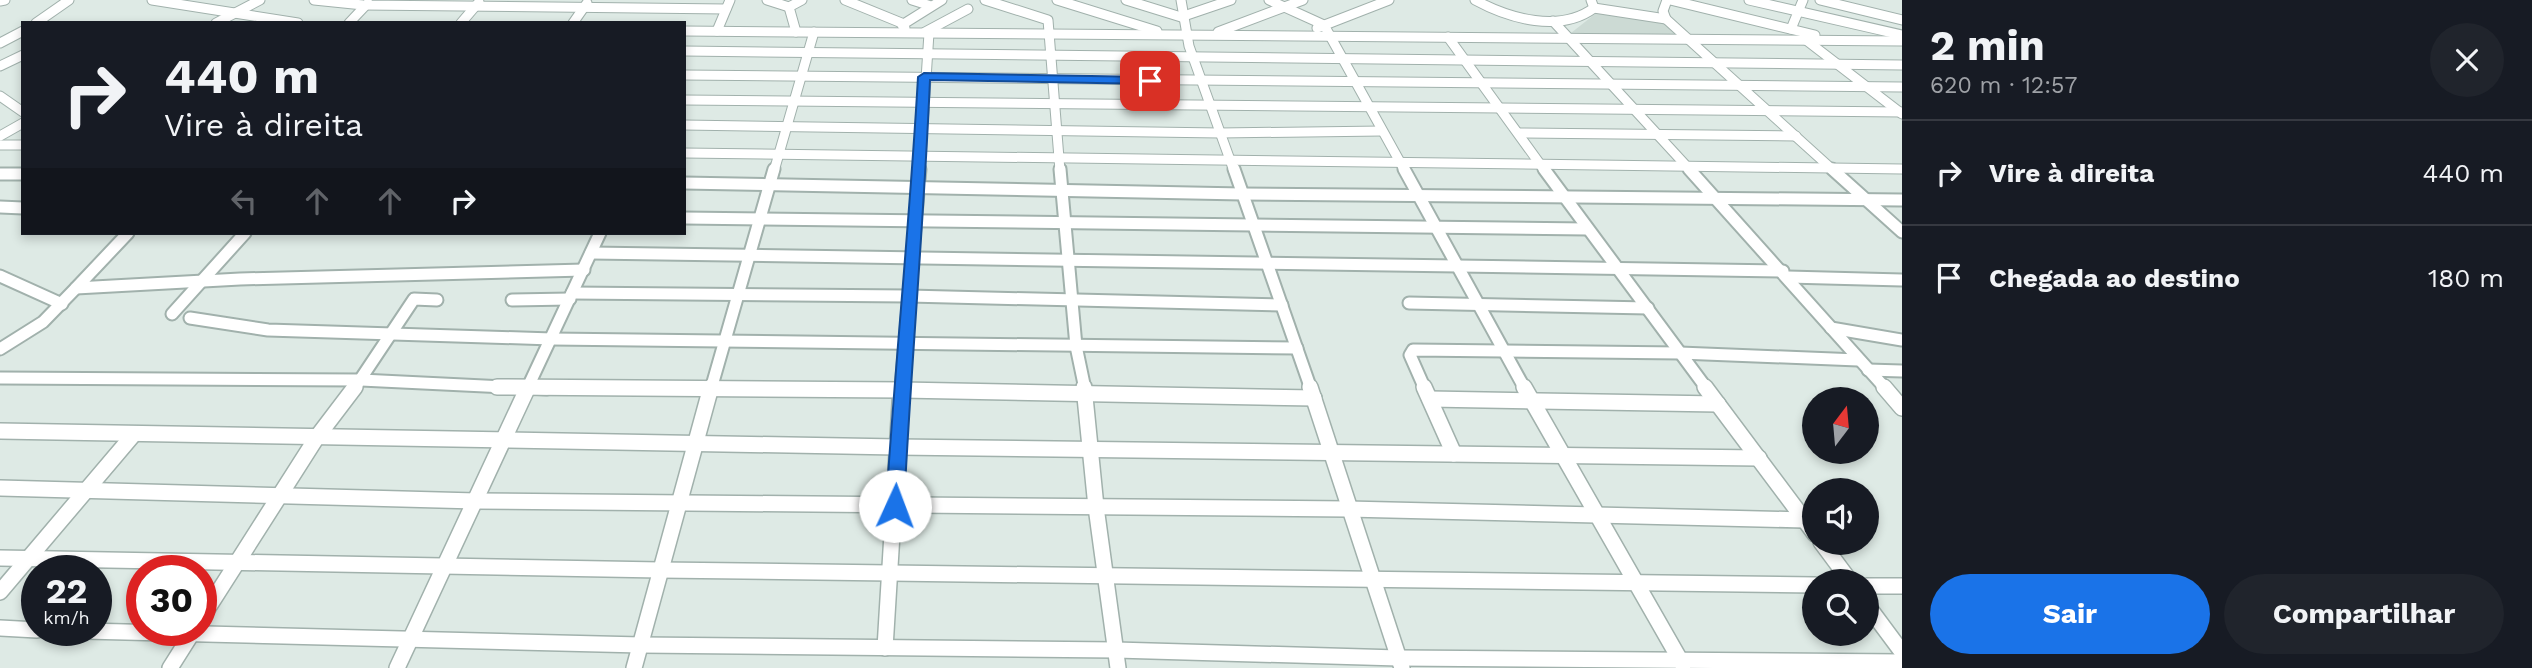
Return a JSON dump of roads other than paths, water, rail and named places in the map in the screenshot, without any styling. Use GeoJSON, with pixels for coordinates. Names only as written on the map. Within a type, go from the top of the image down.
{"type":"FeatureCollection","features":[{"type":"Feature","properties":{"kind":"street"},"geometry":{"type":"LineString","coordinates":[[39,21],[69,0]]}},
{"type":"Feature","properties":{"kind":"street"},"geometry":{"type":"LineString","coordinates":[[152,0],[284,21]]}},
{"type":"Feature","properties":{"kind":"street"},"geometry":{"type":"LineString","coordinates":[[220,21],[260,0]]}},
{"type":"Feature","properties":{"kind":"street"},"geometry":{"type":"LineString","coordinates":[[314,0],[728,4],[717,31]]}},
{"type":"Feature","properties":{"kind":"street"},"geometry":{"type":"LineString","coordinates":[[767,0],[789,7],[802,0]]}},
{"type":"Feature","properties":{"kind":"street"},"geometry":{"type":"LineString","coordinates":[[845,0],[905,28],[926,33],[1298,35],[1326,30],[1448,37],[1902,41]]}},
{"type":"Feature","properties":{"kind":"street"},"geometry":{"type":"LineString","coordinates":[[912,0],[931,6]]}},
{"type":"Feature","properties":{"kind":"street"},"geometry":{"type":"LineString","coordinates":[[687,31],[814,32],[905,28],[942,0]]}},
{"type":"Feature","properties":{"kind":"street"},"geometry":{"type":"LineString","coordinates":[[985,0],[1064,10],[1171,35]]}},
{"type":"Feature","properties":{"kind":"street"},"geometry":{"type":"LineString","coordinates":[[1057,0],[1064,10]]}},
{"type":"Feature","properties":{"kind":"street"},"geometry":{"type":"LineString","coordinates":[[1126,0],[1181,17],[1231,0]]}},
{"type":"Feature","properties":{"kind":"street"},"geometry":{"type":"LineString","coordinates":[[1181,0],[1181,17],[1200,82],[1212,107],[1297,348],[1400,663]]}},
{"type":"Feature","properties":{"kind":"street"},"geometry":{"type":"LineString","coordinates":[[1269,0],[1326,30],[1562,456],[1683,664]]}},
{"type":"Feature","properties":{"kind":"street"},"geometry":{"type":"LineString","coordinates":[[1209,35],[1303,0]]}},
{"type":"Feature","properties":{"kind":"street"},"geometry":{"type":"LineString","coordinates":[[1326,30],[1389,0]]}},
{"type":"Feature","properties":{"kind":"street"},"geometry":{"type":"LineString","coordinates":[[1475,0],[1512,16],[1553,21],[1585,16],[1592,4],[1666,19]]}},
{"type":"Feature","properties":{"kind":"street"},"geometry":{"type":"LineString","coordinates":[[1836,40],[1669,0],[1663,11],[1666,19],[1902,232]]}},
{"type":"Feature","properties":{"kind":"street"},"geometry":{"type":"LineString","coordinates":[[1749,0],[1902,36]]}},
{"type":"Feature","properties":{"kind":"street"},"geometry":{"type":"LineString","coordinates":[[1791,29],[1803,0]]}},
{"type":"Feature","properties":{"kind":"street"},"geometry":{"type":"LineString","coordinates":[[1820,0],[1902,20]]}},
{"type":"Feature","properties":{"kind":"street"},"geometry":{"type":"LineString","coordinates":[[351,21],[369,2]]}},
{"type":"Feature","properties":{"kind":"street"},"geometry":{"type":"LineString","coordinates":[[463,21],[478,3]]}},
{"type":"Feature","properties":{"kind":"street"},"geometry":{"type":"LineString","coordinates":[[574,21],[586,3]]}},
{"type":"Feature","properties":{"kind":"street"},"geometry":{"type":"LineString","coordinates":[[789,7],[796,32]]}},
{"type":"Feature","properties":{"kind":"street"},"geometry":{"type":"LineString","coordinates":[[926,33],[968,9]]}},
{"type":"Feature","properties":{"kind":"street"},"geometry":{"type":"LineString","coordinates":[[1064,10],[1046,34],[1076,346],[1086,396],[1096,507],[1118,668]]}},
{"type":"Feature","properties":{"kind":"street"},"geometry":{"type":"LineString","coordinates":[[1553,21],[1785,274],[1902,408]]}},
{"type":"Feature","properties":{"kind":"street"},"geometry":{"type":"LineString","coordinates":[[0,43],[21,32]]}},
{"type":"Feature","properties":{"kind":"street"},"geometry":{"type":"LineString","coordinates":[[635,668],[695,442],[814,32]]}},
{"type":"Feature","properties":{"kind":"street"},"geometry":{"type":"LineString","coordinates":[[885,648],[904,343],[922,156],[926,33]]}},
{"type":"Feature","properties":{"kind":"street"},"geometry":{"type":"LineString","coordinates":[[1448,37],[1802,517]]}},
{"type":"Feature","properties":{"kind":"street"},"geometry":{"type":"LineString","coordinates":[[1806,40],[1901,113]]}},
{"type":"Feature","properties":{"kind":"street"},"geometry":{"type":"LineString","coordinates":[[686,51],[1902,65]]}},
{"type":"Feature","properties":{"kind":"street"},"geometry":{"type":"LineString","coordinates":[[0,66],[21,56]]}},
{"type":"Feature","properties":{"kind":"street"},"geometry":{"type":"LineString","coordinates":[[686,75],[1902,88]]}},
{"type":"Feature","properties":{"kind":"street"},"geometry":{"type":"LineString","coordinates":[[0,96],[21,111]]}},
{"type":"Feature","properties":{"kind":"street"},"geometry":{"type":"LineString","coordinates":[[686,100],[1901,113]]}},
{"type":"Feature","properties":{"kind":"street"},"geometry":{"type":"LineString","coordinates":[[0,136],[21,124]]}},
{"type":"Feature","properties":{"kind":"street"},"geometry":{"type":"LineString","coordinates":[[686,125],[1220,133],[1382,131]]}},
{"type":"Feature","properties":{"kind":"street"},"geometry":{"type":"LineString","coordinates":[[1518,133],[1796,136]]}},
{"type":"Feature","properties":{"kind":"street"},"geometry":{"type":"LineString","coordinates":[[0,145],[21,145]]}},
{"type":"Feature","properties":{"kind":"street"},"geometry":{"type":"LineString","coordinates":[[686,153],[1902,169]]}},
{"type":"Feature","properties":{"kind":"street"},"geometry":{"type":"LineString","coordinates":[[0,174],[21,174]]}},
{"type":"Feature","properties":{"kind":"street"},"geometry":{"type":"LineString","coordinates":[[686,183],[1242,194],[1902,200]]}},
{"type":"Feature","properties":{"kind":"street"},"geometry":{"type":"LineString","coordinates":[[0,207],[21,208]]}},
{"type":"Feature","properties":{"kind":"street"},"geometry":{"type":"LineString","coordinates":[[686,218],[917,223],[1587,229]]}},
{"type":"Feature","properties":{"kind":"street"},"geometry":{"type":"LineString","coordinates":[[0,349],[43,322],[126,235]]}},
{"type":"Feature","properties":{"kind":"street"},"geometry":{"type":"LineString","coordinates":[[172,314],[243,235]]}},
{"type":"Feature","properties":{"kind":"street"},"geometry":{"type":"LineString","coordinates":[[397,668],[599,235]]}},
{"type":"Feature","properties":{"kind":"street"},"geometry":{"type":"LineString","coordinates":[[591,253],[1618,269],[1902,280]]}},
{"type":"Feature","properties":{"kind":"street"},"geometry":{"type":"LineString","coordinates":[[76,288],[240,279],[584,270]]}},
{"type":"Feature","properties":{"kind":"street"},"geometry":{"type":"LineString","coordinates":[[0,276],[62,304]]}},
{"type":"Feature","properties":{"kind":"street"},"geometry":{"type":"LineString","coordinates":[[512,300],[571,296],[909,296],[1282,305]]}},
{"type":"Feature","properties":{"kind":"street"},"geometry":{"type":"LineString","coordinates":[[217,594],[317,437],[361,380],[414,299],[437,300]]}},
{"type":"Feature","properties":{"kind":"street"},"geometry":{"type":"LineString","coordinates":[[1409,303],[1648,308]]}},
{"type":"Feature","properties":{"kind":"street"},"geometry":{"type":"LineString","coordinates":[[190,318],[268,330],[552,339],[1297,348]]}},
{"type":"Feature","properties":{"kind":"street"},"geometry":{"type":"LineString","coordinates":[[1831,328],[1902,340]]}},
{"type":"Feature","properties":{"kind":"street"},"geometry":{"type":"LineString","coordinates":[[1454,454],[1410,355],[1413,350],[1680,353],[1858,360]]}},
{"type":"Feature","properties":{"kind":"street"},"geometry":{"type":"LineString","coordinates":[[1868,370],[1902,371]]}},
{"type":"Feature","properties":{"kind":"street"},"geometry":{"type":"LineString","coordinates":[[2,380],[361,380],[529,388],[902,390],[1086,396],[1314,398]]}},
{"type":"Feature","properties":{"kind":"street"},"geometry":{"type":"LineString","coordinates":[[1430,399],[1718,404]]}},
{"type":"Feature","properties":{"kind":"street"},"geometry":{"type":"LineString","coordinates":[[0,431],[1090,450],[1759,458]]}},
{"type":"Feature","properties":{"kind":"street"},"geometry":{"type":"LineString","coordinates":[[31,555],[134,435]]}},
{"type":"Feature","properties":{"kind":"street"},"geometry":{"type":"LineString","coordinates":[[0,488],[476,501],[1348,509],[1802,520]]}},
{"type":"Feature","properties":{"kind":"street"},"geometry":{"type":"LineString","coordinates":[[0,558],[21,559]]}},
{"type":"Feature","properties":{"kind":"street"},"geometry":{"type":"LineString","coordinates":[[112,561],[1802,585]]}},
{"type":"Feature","properties":{"kind":"street"},"geometry":{"type":"LineString","coordinates":[[0,592],[21,566]]}},
{"type":"Feature","properties":{"kind":"street"},"geometry":{"type":"LineString","coordinates":[[1879,586],[1902,586]]}},
{"type":"Feature","properties":{"kind":"street"},"geometry":{"type":"LineString","coordinates":[[1879,621],[1902,652]]}},
{"type":"Feature","properties":{"kind":"street"},"geometry":{"type":"LineString","coordinates":[[0,628],[21,629]]}},
{"type":"Feature","properties":{"kind":"street"},"geometry":{"type":"LineString","coordinates":[[217,634],[410,641],[1116,650],[1400,663],[1902,662]]}},
{"type":"Feature","properties":{"kind":"street"},"geometry":{"type":"LineString","coordinates":[[170,668],[184,646]]}}]}
